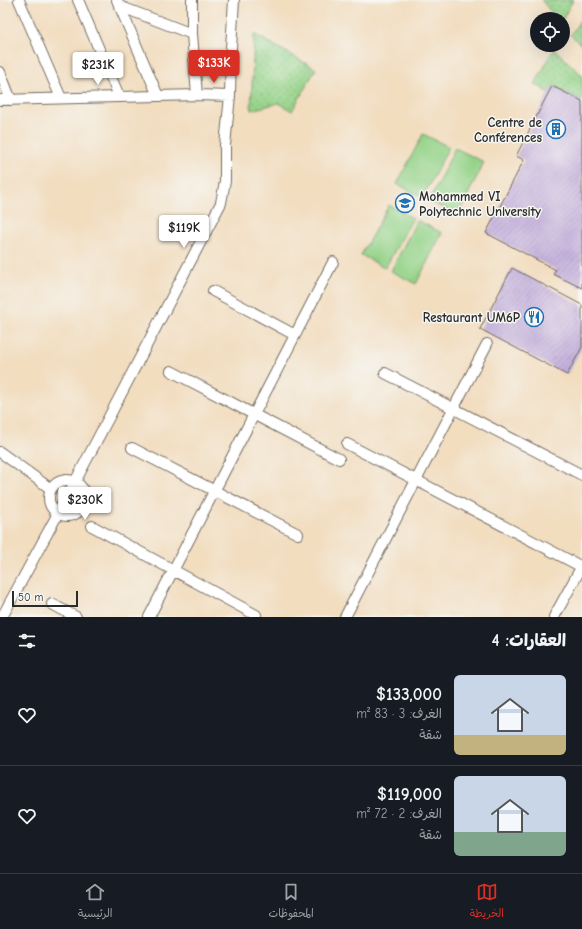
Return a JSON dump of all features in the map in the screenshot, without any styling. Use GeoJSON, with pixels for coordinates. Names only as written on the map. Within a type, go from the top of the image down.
{"type":"FeatureCollection","features":[{"type":"Feature","properties":{"kind":"street"},"geometry":{"type":"LineString","coordinates":[[20,0],[61,98]]}},
{"type":"Feature","properties":{"kind":"street"},"geometry":{"type":"LineString","coordinates":[[78,0],[119,96]]}},
{"type":"Feature","properties":{"kind":"street"},"geometry":{"type":"LineString","coordinates":[[192,0],[192,34],[197,95]]}},
{"type":"Feature","properties":{"kind":"street"},"geometry":{"type":"LineString","coordinates":[[2,617],[75,482],[220,203],[225,181],[225,145],[230,96],[234,0]]}},
{"type":"Feature","properties":{"kind":"street"},"geometry":{"type":"LineString","coordinates":[[118,3],[158,96]]}},
{"type":"Feature","properties":{"kind":"street"},"geometry":{"type":"LineString","coordinates":[[118,3],[192,34]]}},
{"type":"Feature","properties":{"kind":"street"},"geometry":{"type":"LineString","coordinates":[[0,72],[11,100]]}},
{"type":"Feature","properties":{"kind":"street"},"geometry":{"type":"LineString","coordinates":[[0,100],[119,96],[230,96]]}},
{"type":"Feature","properties":{"kind":"street"},"geometry":{"type":"LineString","coordinates":[[149,617],[334,262]]}},
{"type":"Feature","properties":{"kind":"street"},"geometry":{"type":"LineString","coordinates":[[213,291],[295,335]]}},
{"type":"Feature","properties":{"kind":"street"},"geometry":{"type":"LineString","coordinates":[[345,617],[487,344]]}},
{"type":"Feature","properties":{"kind":"street"},"geometry":{"type":"LineString","coordinates":[[171,371],[339,459]]}},
{"type":"Feature","properties":{"kind":"street"},"geometry":{"type":"LineString","coordinates":[[384,373],[582,475]]}},
{"type":"Feature","properties":{"kind":"street"},"geometry":{"type":"LineString","coordinates":[[347,444],[582,566],[554,617]]}},
{"type":"Feature","properties":{"kind":"street"},"geometry":{"type":"LineString","coordinates":[[132,448],[298,534]]}},
{"type":"Feature","properties":{"kind":"street"},"geometry":{"type":"LineString","coordinates":[[0,452],[51,489]]}},
{"type":"Feature","properties":{"kind":"street"},"geometry":{"type":"LineString","coordinates":[[62,480],[75,482],[83,490],[85,495],[83,506],[79,511],[69,516],[58,514],[53,510],[48,500],[51,489],[62,480]]}},
{"type":"Feature","properties":{"kind":"street"},"geometry":{"type":"LineString","coordinates":[[92,526],[256,615]]}},
{"type":"Feature","properties":{"kind":"street"},"geometry":{"type":"LineString","coordinates":[[52,604],[76,617]]}},
{"type":"Feature","properties":{"kind":"green space"},"geometry":{"type":"Polygon","coordinates":[[[541,0],[573,0],[567,12],[551,12],[541,0]]]}},
{"type":"Feature","properties":{"kind":"green space"},"geometry":{"type":"Polygon","coordinates":[[[582,17],[582,46],[571,35],[582,17]]]}},
{"type":"Feature","properties":{"kind":"green space"},"geometry":{"type":"Polygon","coordinates":[[[254,34],[316,69],[292,111],[279,103],[251,110],[254,34]]]}},
{"type":"Feature","properties":{"kind":"green space"},"geometry":{"type":"Polygon","coordinates":[[[552,52],[557,52],[582,75],[582,101],[553,86],[549,93],[535,84],[552,52]]]}},
{"type":"Feature","properties":{"kind":"green space"},"geometry":{"type":"Polygon","coordinates":[[[423,134],[449,147],[423,197],[397,184],[423,134]]]}},
{"type":"Feature","properties":{"kind":"green space"},"geometry":{"type":"Polygon","coordinates":[[[455,148],[484,162],[458,215],[429,201],[455,148]]]}},
{"type":"Feature","properties":{"kind":"green space"},"geometry":{"type":"Polygon","coordinates":[[[389,205],[413,218],[385,268],[361,255],[389,205]]]}},
{"type":"Feature","properties":{"kind":"green space"},"geometry":{"type":"Polygon","coordinates":[[[417,220],[442,233],[416,284],[391,271],[417,220]]]}},
{"type":"Feature","properties":{"kind":"building"},"geometry":{"type":"Polygon","coordinates":[[[552,86],[582,101],[582,288],[553,274],[556,270],[486,233],[524,160],[516,156],[552,86]]]}},
{"type":"Feature","properties":{"kind":"building","name":"Restaurant UM6P"},"geometry":{"type":"Polygon","coordinates":[[[512,268],[582,305],[582,347],[567,375],[480,329],[512,268]]]}},
{"type":"Feature","properties":{"kind":"place","name":"Centre de Conférences"},"geometry":{"type":"Point","coordinates":[556,129]}},
{"type":"Feature","properties":{"kind":"place","name":"Mohammed VI Polytechnic University"},"geometry":{"type":"Point","coordinates":[405,203]}},
{"type":"Feature","properties":{"kind":"place","name":"Restaurant UM6P"},"geometry":{"type":"Point","coordinates":[534,317]}}]}
